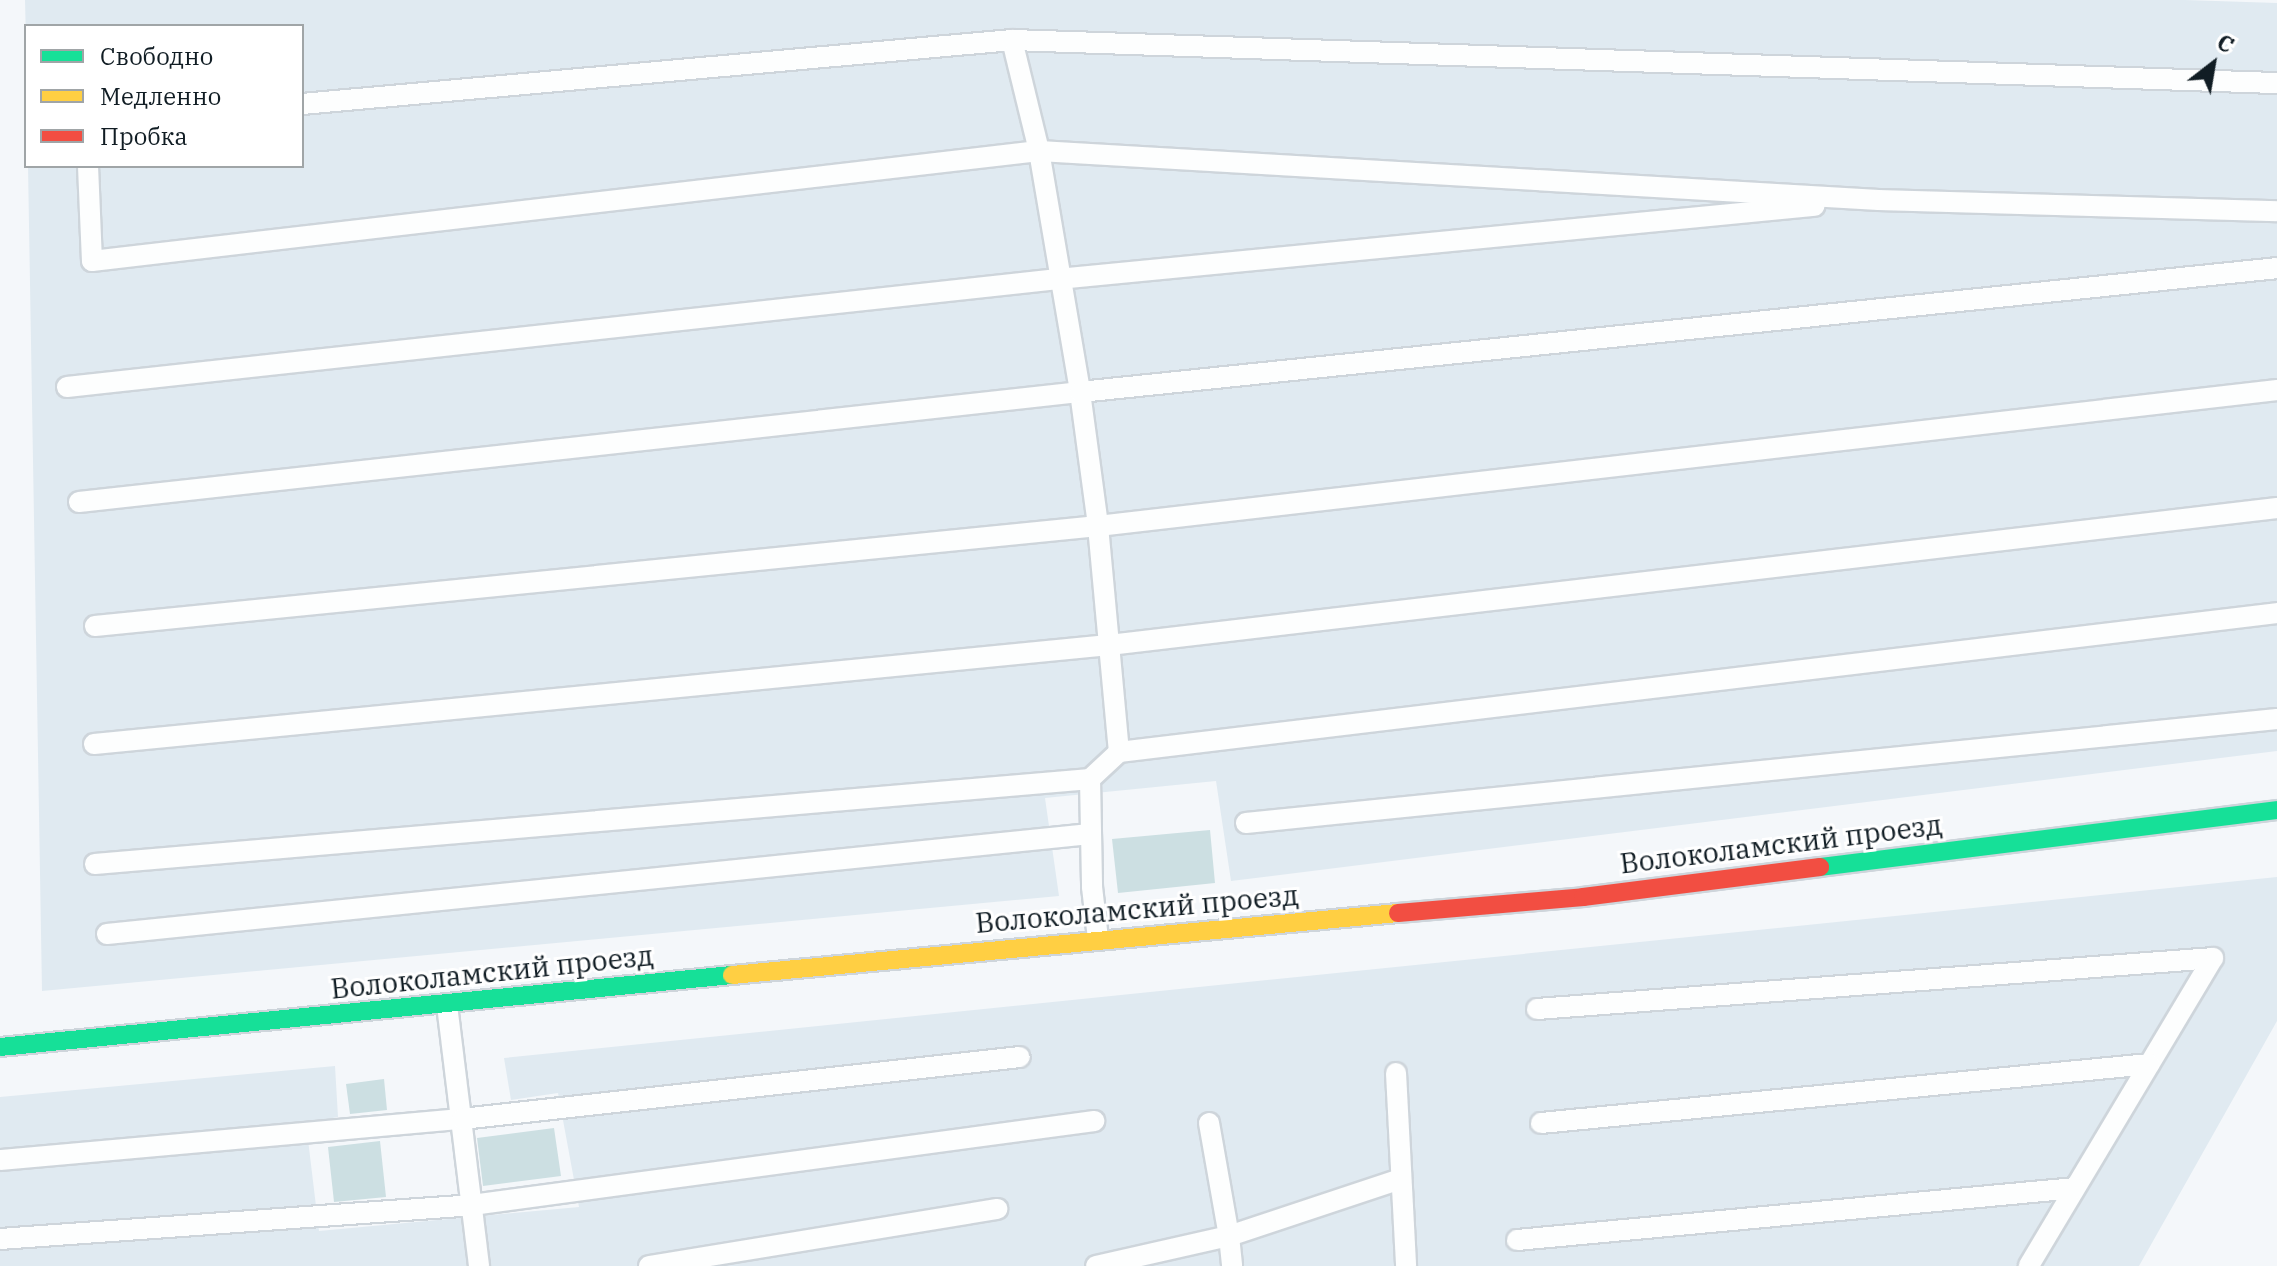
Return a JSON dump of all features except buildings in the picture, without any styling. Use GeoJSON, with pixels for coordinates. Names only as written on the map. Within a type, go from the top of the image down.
{"type":"FeatureCollection","features":[{"type":"Feature","properties":{"kind":"street","name":"Волоколамский проезд"},"geometry":{"type":"LineString","coordinates":[[0,1047],[1098,939],[1583,897],[2277,810]]}},
{"type":"Feature","properties":{"kind":"lane"},"geometry":{"type":"LineString","coordinates":[[1012,40],[1039,151],[1058,279],[1080,392],[1098,526],[1119,752]]}},
{"type":"Feature","properties":{"kind":"lane"},"geometry":{"type":"LineString","coordinates":[[304,104],[1012,40],[2277,83]]}},
{"type":"Feature","properties":{"kind":"lane"},"geometry":{"type":"LineString","coordinates":[[88,168],[92,261],[1039,151],[1879,200],[2277,211]]}},
{"type":"Feature","properties":{"kind":"lane"},"geometry":{"type":"LineString","coordinates":[[67,387],[1058,279],[1879,200]]}},
{"type":"Feature","properties":{"kind":"lane"},"geometry":{"type":"LineString","coordinates":[[79,502],[1080,392],[2277,268]]}},
{"type":"Feature","properties":{"kind":"lane"},"geometry":{"type":"LineString","coordinates":[[95,626],[1098,526],[2277,390]]}},
{"type":"Feature","properties":{"kind":"lane"},"geometry":{"type":"LineString","coordinates":[[94,744],[1109,645],[2277,508]]}},
{"type":"Feature","properties":{"kind":"lane"},"geometry":{"type":"LineString","coordinates":[[95,864],[1090,779],[1119,752],[2277,613]]}},
{"type":"Feature","properties":{"kind":"lane"},"geometry":{"type":"LineString","coordinates":[[1246,823],[2277,719]]}},
{"type":"Feature","properties":{"kind":"lane"},"geometry":{"type":"LineString","coordinates":[[1090,779],[1090,834],[1098,939]]}},
{"type":"Feature","properties":{"kind":"lane"},"geometry":{"type":"LineString","coordinates":[[107,934],[1090,834]]}},
{"type":"Feature","properties":{"kind":"lane"},"geometry":{"type":"LineString","coordinates":[[1537,1009],[2213,958],[2029,1266]]}},
{"type":"Feature","properties":{"kind":"lane"},"geometry":{"type":"LineString","coordinates":[[447,1005],[479,1266]]}},
{"type":"Feature","properties":{"kind":"lane"},"geometry":{"type":"LineString","coordinates":[[0,1160],[462,1119],[1020,1057]]}},
{"type":"Feature","properties":{"kind":"lane"},"geometry":{"type":"LineString","coordinates":[[1541,1123],[2149,1064]]}},
{"type":"Feature","properties":{"kind":"lane"},"geometry":{"type":"LineString","coordinates":[[1396,1073],[1406,1266]]}},
{"type":"Feature","properties":{"kind":"lane"},"geometry":{"type":"LineString","coordinates":[[0,1239],[472,1205],[1094,1121]]}},
{"type":"Feature","properties":{"kind":"lane"},"geometry":{"type":"LineString","coordinates":[[1209,1123],[1232,1266]]}},
{"type":"Feature","properties":{"kind":"lane"},"geometry":{"type":"LineString","coordinates":[[1096,1266],[1229,1236],[1400,1179]]}},
{"type":"Feature","properties":{"kind":"lane"},"geometry":{"type":"LineString","coordinates":[[1517,1240],[2075,1188]]}},
{"type":"Feature","properties":{"kind":"lane"},"geometry":{"type":"LineString","coordinates":[[649,1266],[997,1209]]}},
{"type":"Feature","properties":{"kind":"shaded area"},"geometry":{"type":"Polygon","coordinates":[[[25,0],[2185,0],[2277,3],[2277,751],[1231,881],[1216,781],[1045,798],[1059,896],[42,991],[28,168],[304,168],[304,24],[26,24],[25,0]]]}},
{"type":"Feature","properties":{"kind":"shaded area"},"geometry":{"type":"Polygon","coordinates":[[[2277,877],[2277,1021],[2139,1266],[0,1266],[0,1097],[335,1066],[338,1117],[306,1123],[319,1231],[579,1207],[558,1093],[511,1100],[504,1058],[2277,877]]]}},
{"type":"Feature","properties":{"kind":"traffic: fast"},"geometry":{"type":"LineString","coordinates":[[1820,867],[2277,810]]}},
{"type":"Feature","properties":{"kind":"traffic: fast"},"geometry":{"type":"LineString","coordinates":[[0,1047],[732,975]]}},
{"type":"Feature","properties":{"kind":"traffic: slow"},"geometry":{"type":"LineString","coordinates":[[732,975],[1398,913]]}},
{"type":"Feature","properties":{"kind":"traffic: jam"},"geometry":{"type":"LineString","coordinates":[[1398,913],[1583,897],[1820,867]]}}]}
